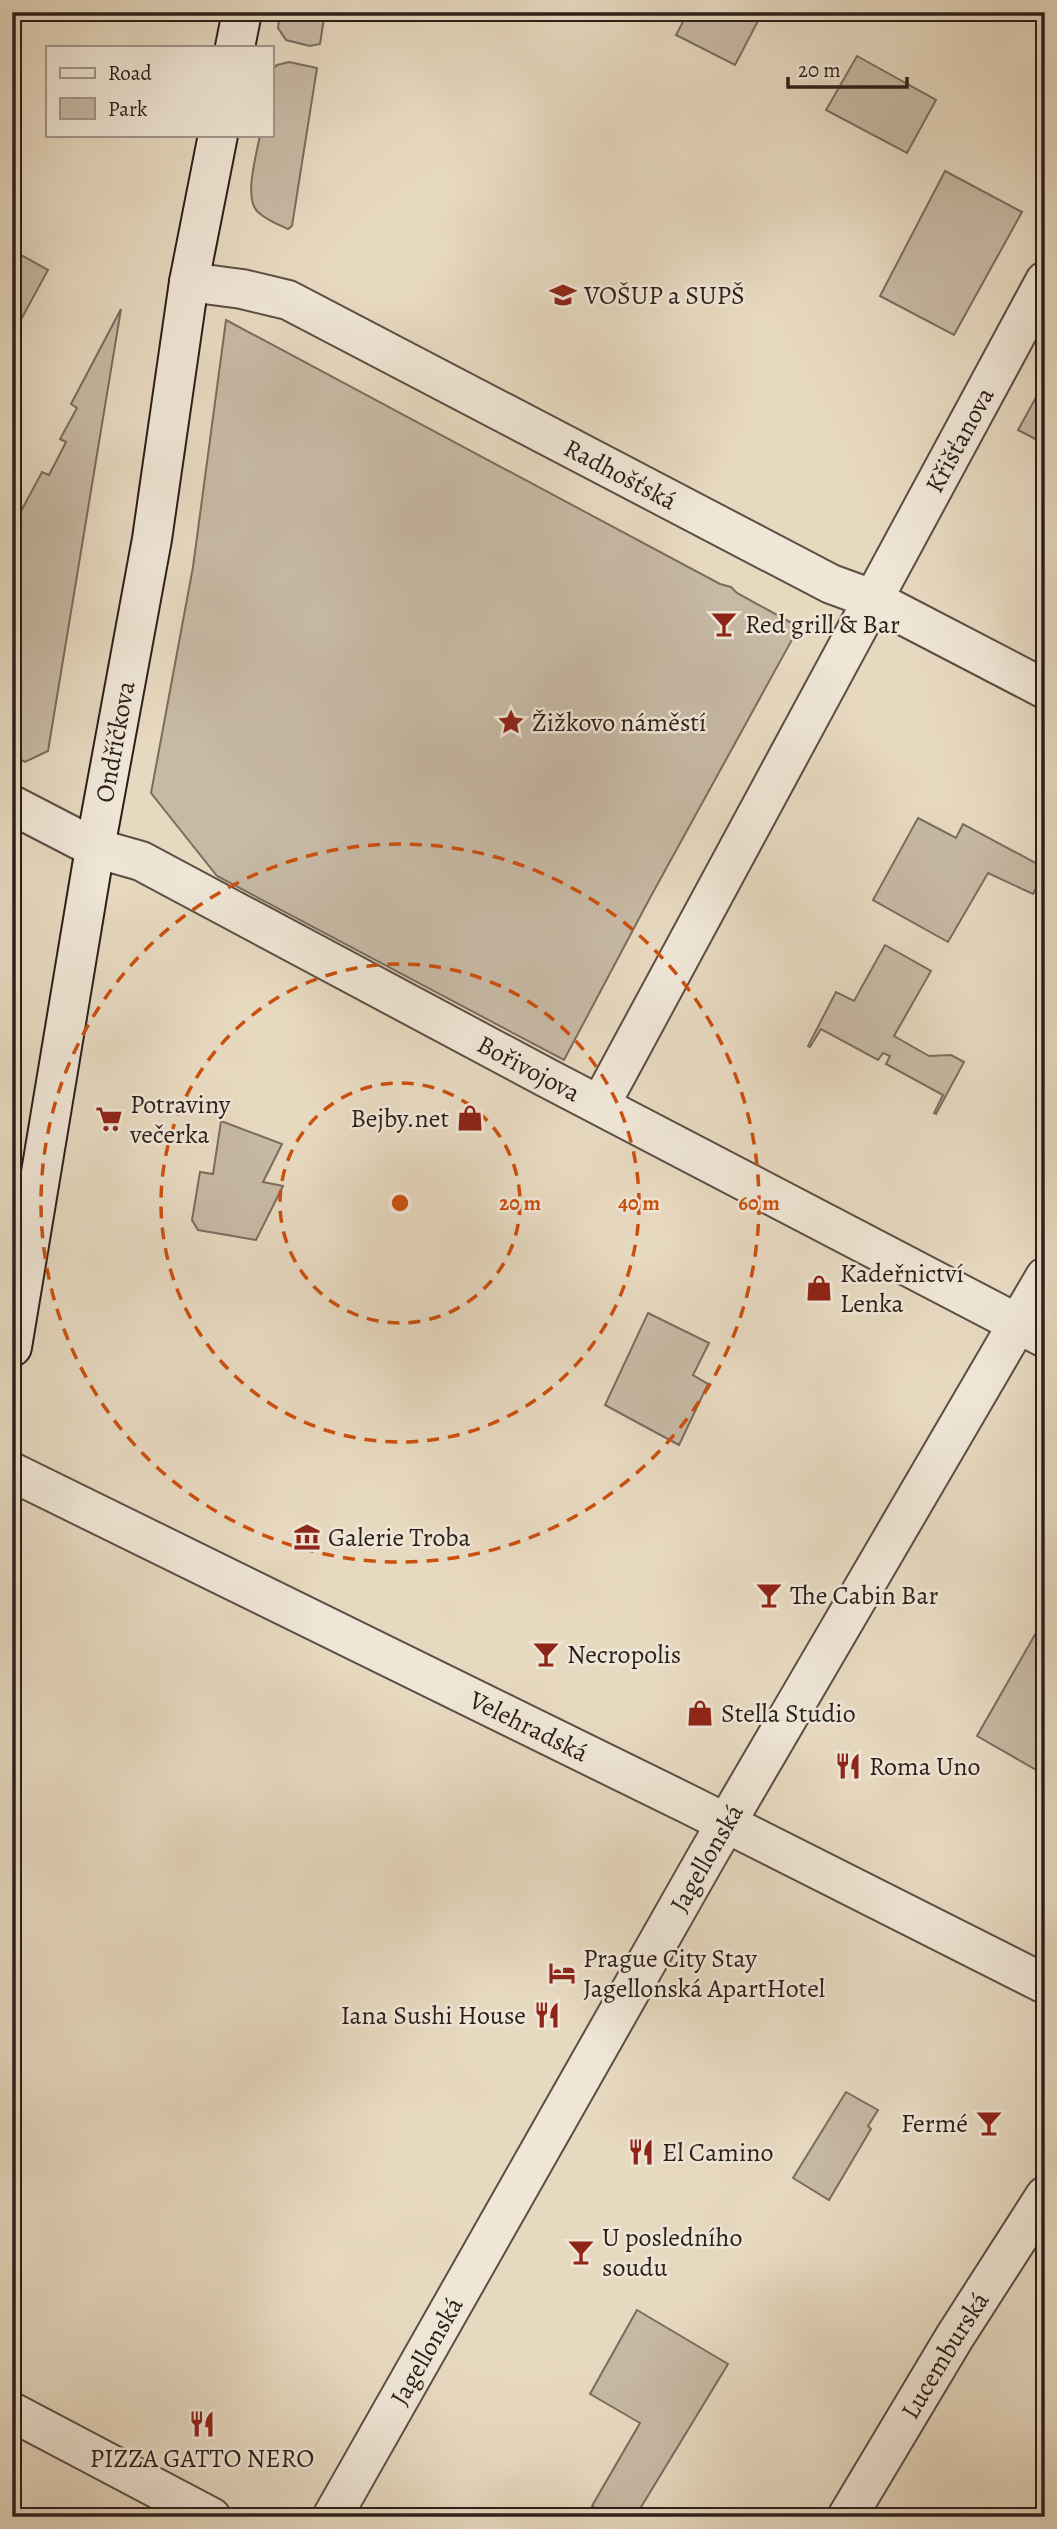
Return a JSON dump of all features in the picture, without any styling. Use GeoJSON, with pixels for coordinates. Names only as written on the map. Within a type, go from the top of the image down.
{"type":"FeatureCollection","features":[{"type":"Feature","properties":{"kind":"street"},"geometry":{"type":"LineString","coordinates":[[235,46],[242,12]]}},
{"type":"Feature","properties":{"kind":"street","name":"Ondříčkova"},"geometry":{"type":"LineString","coordinates":[[12,1347],[95,848],[152,539],[189,282],[218,136]]}},
{"type":"Feature","properties":{"kind":"street","name":"Křišťanova"},"geometry":{"type":"LineString","coordinates":[[872,599],[1045,281]]}},
{"type":"Feature","properties":{"kind":"street","name":"Radhošťská"},"geometry":{"type":"LineString","coordinates":[[189,282],[242,289],[288,300],[831,584],[872,599],[1045,689]]}},
{"type":"Feature","properties":{"kind":"street"},"geometry":{"type":"LineString","coordinates":[[600,1105],[872,599]]}},
{"type":"Feature","properties":{"kind":"street","name":"Bořivojova"},"geometry":{"type":"LineString","coordinates":[[12,805],[95,848],[141,861],[1032,1331]]}},
{"type":"Feature","properties":{"kind":"street","name":"Jagellonská"},"geometry":{"type":"LineString","coordinates":[[332,2517],[726,1823],[1032,1331],[1045,1277]]}},
{"type":"Feature","properties":{"kind":"street","name":"Velehradská"},"geometry":{"type":"LineString","coordinates":[[12,1472],[726,1823],[1045,1984]]}},
{"type":"Feature","properties":{"kind":"street","name":"Lucemburská"},"geometry":{"type":"LineString","coordinates":[[847,2517],[954,2338],[1045,2196]]}},
{"type":"Feature","properties":{"kind":"street"},"geometry":{"type":"LineString","coordinates":[[12,2412],[211,2517]]}},
{"type":"Feature","properties":{"kind":"green space"},"geometry":{"type":"Polygon","coordinates":[[[280,12],[325,12],[320,44],[310,46],[286,40],[278,28],[280,12]]]}},
{"type":"Feature","properties":{"kind":"green space"},"geometry":{"type":"Polygon","coordinates":[[[688,12],[742,12],[758,21],[735,65],[676,35],[688,12]]]}},
{"type":"Feature","properties":{"kind":"green space"},"geometry":{"type":"Polygon","coordinates":[[[857,56],[936,100],[907,153],[826,110],[857,56]]]}},
{"type":"Feature","properties":{"kind":"green space"},"geometry":{"type":"Polygon","coordinates":[[[289,62],[317,68],[292,226],[288,229],[258,212],[254,206],[251,187],[260,136],[273,136],[273,69],[289,62]]]}},
{"type":"Feature","properties":{"kind":"green space"},"geometry":{"type":"Polygon","coordinates":[[[945,171],[1022,212],[954,335],[880,296],[945,171]]]}},
{"type":"Feature","properties":{"kind":"green space"},"geometry":{"type":"Polygon","coordinates":[[[12,250],[48,270],[12,336],[12,250]]]}},
{"type":"Feature","properties":{"kind":"green space"},"geometry":{"type":"Polygon","coordinates":[[[121,309],[48,751],[25,762],[12,755],[12,528],[42,472],[49,475],[66,442],[60,439],[77,408],[71,404],[121,309]]]}},
{"type":"Feature","properties":{"kind":"green space"},"geometry":{"type":"Polygon","coordinates":[[[226,320],[720,584],[731,587],[737,593],[799,627],[564,1060],[217,876],[151,793],[193,567],[226,320]]]}},
{"type":"Feature","properties":{"kind":"green space"},"geometry":{"type":"Polygon","coordinates":[[[1045,381],[1045,444],[1018,430],[1045,381]]]}},
{"type":"Feature","properties":{"kind":"green space"},"geometry":{"type":"Polygon","coordinates":[[[918,818],[956,838],[963,824],[1045,868],[1045,872],[1033,894],[988,873],[948,942],[873,900],[918,818]]]}},
{"type":"Feature","properties":{"kind":"green space"},"geometry":{"type":"Polygon","coordinates":[[[885,945],[931,971],[894,1036],[929,1056],[951,1055],[964,1062],[936,1114],[934,1113],[943,1095],[886,1064],[890,1056],[883,1053],[878,1060],[821,1029],[810,1047],[808,1046],[836,992],[854,1001],[885,945]]]}},
{"type":"Feature","properties":{"kind":"green space"},"geometry":{"type":"Polygon","coordinates":[[[221,1121],[282,1144],[263,1182],[283,1186],[256,1240],[198,1230],[192,1220],[200,1172],[213,1174],[221,1121]]]}},
{"type":"Feature","properties":{"kind":"green space"},"geometry":{"type":"Polygon","coordinates":[[[648,1313],[709,1343],[693,1375],[708,1384],[679,1445],[605,1405],[648,1313]]]}},
{"type":"Feature","properties":{"kind":"green space"},"geometry":{"type":"Polygon","coordinates":[[[1045,1617],[1045,1775],[977,1736],[1045,1617]]]}},
{"type":"Feature","properties":{"kind":"green space"},"geometry":{"type":"Polygon","coordinates":[[[846,2092],[878,2110],[868,2126],[871,2129],[829,2200],[793,2178],[846,2092]]]}},
{"type":"Feature","properties":{"kind":"green space"},"geometry":{"type":"Polygon","coordinates":[[[637,2310],[728,2364],[635,2517],[611,2517],[592,2506],[640,2423],[590,2394],[637,2310]]]}},
{"type":"Feature","properties":{"kind":"place","name":"VOŠUP a SUPŠ"},"geometry":{"type":"Point","coordinates":[563,295]}},
{"type":"Feature","properties":{"kind":"place","name":"Red grill & Bar"},"geometry":{"type":"Point","coordinates":[724,624]}},
{"type":"Feature","properties":{"kind":"place","name":"Žižkovo náměstí"},"geometry":{"type":"Point","coordinates":[511,722]}},
{"type":"Feature","properties":{"kind":"place","name":"Bejby.net"},"geometry":{"type":"Point","coordinates":[470,1118]}},
{"type":"Feature","properties":{"kind":"place","name":"Potraviny večerka"},"geometry":{"type":"Point","coordinates":[109,1119]}},
{"type":"Feature","properties":{"kind":"place","name":"Kadeřnictví Lenka"},"geometry":{"type":"Point","coordinates":[819,1288]}},
{"type":"Feature","properties":{"kind":"place","name":"Galerie Troba"},"geometry":{"type":"Point","coordinates":[307,1537]}},
{"type":"Feature","properties":{"kind":"place","name":"The Cabin Bar"},"geometry":{"type":"Point","coordinates":[769,1595]}},
{"type":"Feature","properties":{"kind":"place","name":"Necropolis"},"geometry":{"type":"Point","coordinates":[546,1654]}},
{"type":"Feature","properties":{"kind":"place","name":"Stella Studio"},"geometry":{"type":"Point","coordinates":[700,1713]}},
{"type":"Feature","properties":{"kind":"place","name":"Roma Uno"},"geometry":{"type":"Point","coordinates":[848,1766]}},
{"type":"Feature","properties":{"kind":"place","name":"Prague City Stay Jagellonská ApartHotel"},"geometry":{"type":"Point","coordinates":[562,1973]}},
{"type":"Feature","properties":{"kind":"place","name":"Iana Sushi House"},"geometry":{"type":"Point","coordinates":[547,2015]}},
{"type":"Feature","properties":{"kind":"place","name":"Fermé"},"geometry":{"type":"Point","coordinates":[989,2123]}},
{"type":"Feature","properties":{"kind":"place","name":"El Camino"},"geometry":{"type":"Point","coordinates":[641,2152]}},
{"type":"Feature","properties":{"kind":"place","name":"U posledního soudu"},"geometry":{"type":"Point","coordinates":[581,2252]}},
{"type":"Feature","properties":{"kind":"place","name":"PIZZA GATTO NERO"},"geometry":{"type":"Point","coordinates":[202,2424]}}]}
